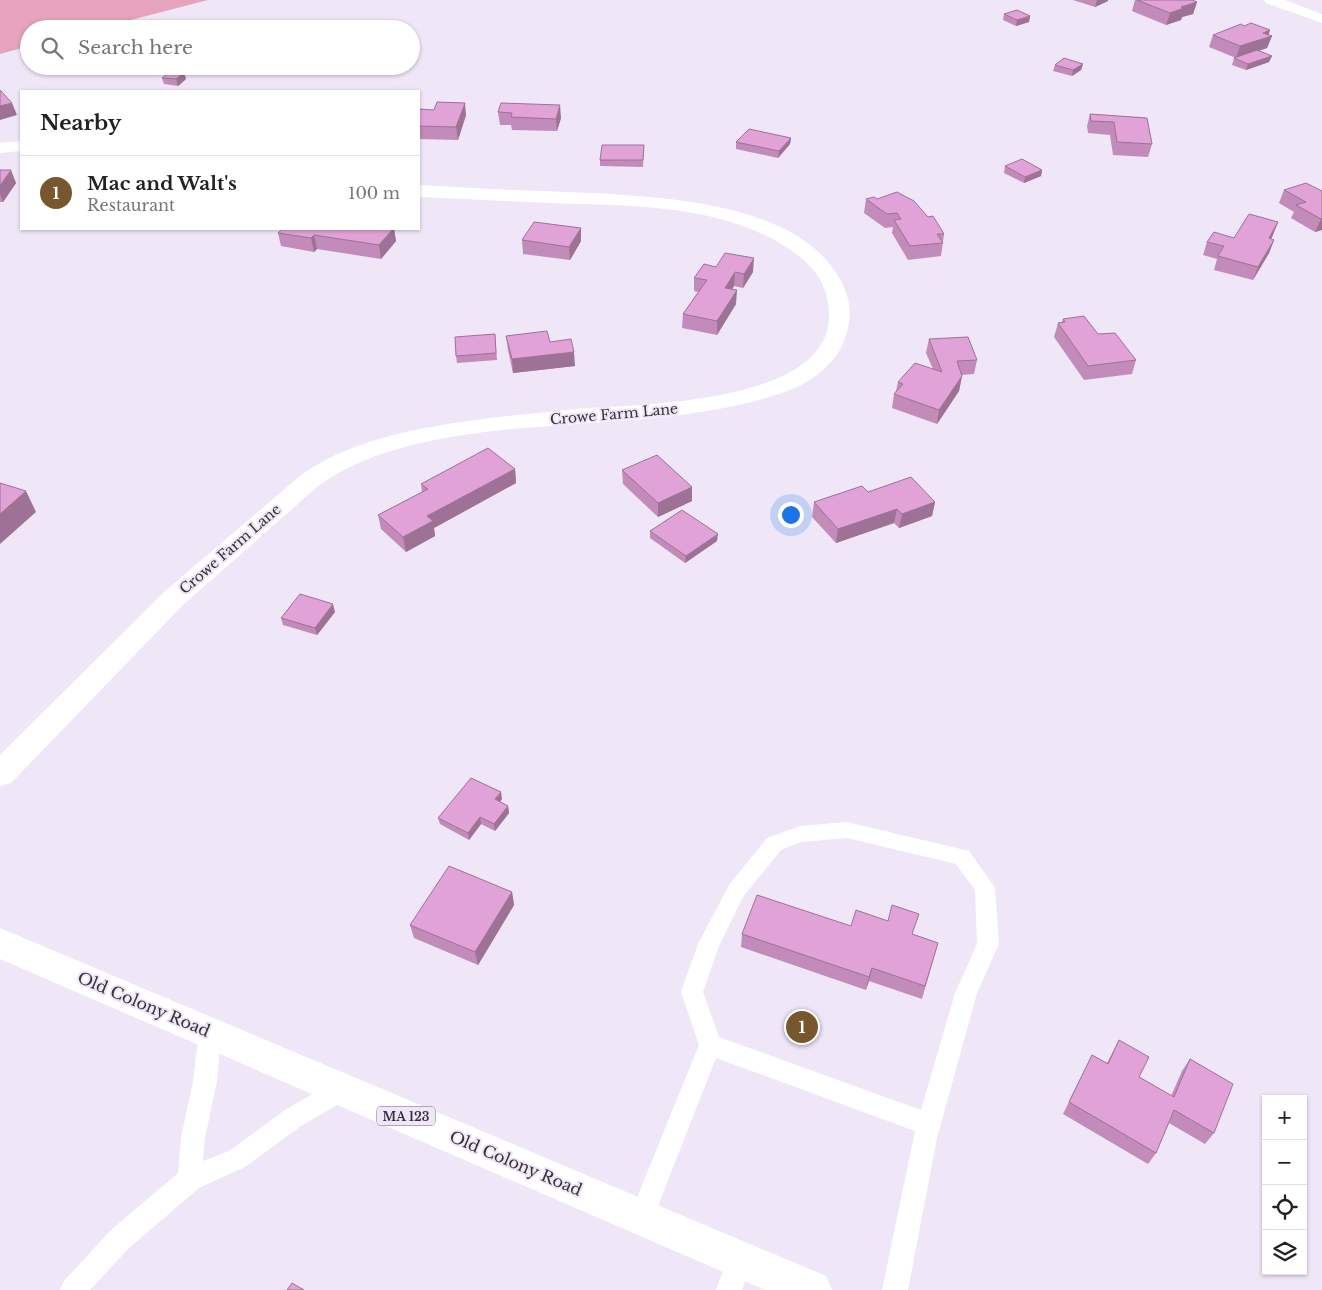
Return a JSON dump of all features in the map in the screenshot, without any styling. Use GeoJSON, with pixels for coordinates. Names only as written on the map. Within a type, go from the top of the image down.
{"type":"FeatureCollection","features":[{"type":"Feature","properties":{"kind":"main road"},"geometry":{"type":"LineString","coordinates":[[1271,0],[1322,19]]}},
{"type":"Feature","properties":{"kind":"main road"},"geometry":{"type":"LineString","coordinates":[[0,148],[20,146]]}},
{"type":"Feature","properties":{"kind":"main road","name":"Crowe Farm Lane"},"geometry":{"type":"LineString","coordinates":[[0,774],[173,600],[312,478],[363,453],[404,440],[446,431],[516,421],[705,406],[755,395],[814,370],[827,356],[836,339],[840,323],[840,306],[836,288],[826,272],[800,246],[782,235],[759,225],[739,218],[684,207],[626,200],[420,191]]}},
{"type":"Feature","properties":{"kind":"main road","name":"Old Colony Road"},"geometry":{"type":"LineString","coordinates":[[0,943],[210,1031],[641,1217],[734,1275],[812,1290]]}},
{"type":"Feature","properties":{"kind":"lane"},"geometry":{"type":"LineString","coordinates":[[641,1217],[710,1045],[692,992],[709,944],[736,891],[774,844],[800,834],[847,830],[962,857],[985,888],[988,944],[966,993],[929,1124],[895,1290]]}},
{"type":"Feature","properties":{"kind":"lane"},"geometry":{"type":"LineString","coordinates":[[190,1179],[193,1138],[205,1081],[210,1031]]}},
{"type":"Feature","properties":{"kind":"lane"},"geometry":{"type":"LineString","coordinates":[[710,1045],[929,1124]]}},
{"type":"Feature","properties":{"kind":"lane"},"geometry":{"type":"LineString","coordinates":[[74,1290],[119,1240],[190,1179],[237,1159],[293,1118],[343,1089]]}},
{"type":"Feature","properties":{"kind":"shaded area"},"geometry":{"type":"Polygon","coordinates":[[[0,0],[208,0],[131,20],[20,20],[20,48],[0,54],[0,0]]]}},
{"type":"Feature","properties":{"kind":"building"},"geometry":{"type":"Polygon","coordinates":[[[1137,0],[1192,0],[1197,2],[1170,13],[1137,0]]]}},
{"type":"Feature","properties":{"kind":"building"},"geometry":{"type":"Polygon","coordinates":[[[1017,10],[1030,16],[1017,20],[1004,14],[1017,10]]]}},
{"type":"Feature","properties":{"kind":"building"},"geometry":{"type":"Polygon","coordinates":[[[1251,23],[1270,30],[1263,33],[1272,36],[1240,46],[1213,35],[1241,24],[1244,26],[1251,23]]]}},
{"type":"Feature","properties":{"kind":"building"},"geometry":{"type":"Polygon","coordinates":[[[1257,50],[1272,56],[1248,64],[1234,58],[1257,50]]]}},
{"type":"Feature","properties":{"kind":"building"},"geometry":{"type":"Polygon","coordinates":[[[1064,58],[1083,64],[1073,70],[1055,65],[1064,58]]]}},
{"type":"Feature","properties":{"kind":"building"},"geometry":{"type":"Polygon","coordinates":[[[166,75],[181,75],[176,79],[162,78],[166,75]]]}},
{"type":"Feature","properties":{"kind":"building"},"geometry":{"type":"Polygon","coordinates":[[[0,90],[12,103],[0,106],[0,90]]]}},
{"type":"Feature","properties":{"kind":"building"},"geometry":{"type":"Polygon","coordinates":[[[437,102],[465,103],[456,127],[420,126],[420,109],[434,110],[437,102]]]}},
{"type":"Feature","properties":{"kind":"building"},"geometry":{"type":"Polygon","coordinates":[[[501,103],[560,105],[556,119],[511,117],[512,113],[498,112],[501,103]]]}},
{"type":"Feature","properties":{"kind":"building"},"geometry":{"type":"Polygon","coordinates":[[[1090,114],[1147,118],[1152,144],[1117,142],[1114,122],[1091,121],[1090,114]]]}},
{"type":"Feature","properties":{"kind":"building"},"geometry":{"type":"Polygon","coordinates":[[[749,129],[791,138],[779,151],[736,142],[749,129]]]}},
{"type":"Feature","properties":{"kind":"building"},"geometry":{"type":"Polygon","coordinates":[[[602,145],[644,145],[643,160],[600,160],[602,145]]]}},
{"type":"Feature","properties":{"kind":"building"},"geometry":{"type":"Polygon","coordinates":[[[1022,159],[1042,170],[1025,177],[1005,166],[1022,159]]]}},
{"type":"Feature","properties":{"kind":"building"},"geometry":{"type":"Polygon","coordinates":[[[0,170],[11,170],[0,186],[0,170]]]}},
{"type":"Feature","properties":{"kind":"building"},"geometry":{"type":"Polygon","coordinates":[[[1306,183],[1322,191],[1321,219],[1296,205],[1306,202],[1284,190],[1306,183]]]}},
{"type":"Feature","properties":{"kind":"building"},"geometry":{"type":"Polygon","coordinates":[[[897,192],[914,201],[928,217],[933,216],[944,234],[937,234],[943,243],[910,246],[894,220],[901,219],[897,213],[887,214],[866,199],[874,197],[877,199],[897,192]]]}},
{"type":"Feature","properties":{"kind":"building"},"geometry":{"type":"Polygon","coordinates":[[[1249,214],[1278,222],[1269,238],[1274,240],[1258,267],[1218,256],[1224,246],[1207,242],[1214,232],[1234,238],[1249,214]]]}},
{"type":"Feature","properties":{"kind":"building"},"geometry":{"type":"Polygon","coordinates":[[[534,222],[581,228],[569,247],[522,240],[534,222]]]}},
{"type":"Feature","properties":{"kind":"building"},"geometry":{"type":"Polygon","coordinates":[[[281,230],[392,230],[379,245],[314,235],[311,238],[278,233],[281,230]]]}},
{"type":"Feature","properties":{"kind":"building"},"geometry":{"type":"Polygon","coordinates":[[[725,253],[754,258],[744,274],[735,272],[725,288],[737,290],[717,321],[683,314],[707,280],[694,278],[704,264],[716,267],[725,253]]]}},
{"type":"Feature","properties":{"kind":"building"},"geometry":{"type":"Polygon","coordinates":[[[1084,316],[1098,334],[1115,333],[1136,360],[1088,366],[1058,323],[1065,322],[1063,319],[1084,316]]]}},
{"type":"Feature","properties":{"kind":"building"},"geometry":{"type":"Polygon","coordinates":[[[547,331],[550,342],[571,339],[574,352],[512,359],[506,336],[547,331]]]}},
{"type":"Feature","properties":{"kind":"building"},"geometry":{"type":"Polygon","coordinates":[[[495,334],[496,353],[456,356],[455,337],[495,334]]]}},
{"type":"Feature","properties":{"kind":"building"},"geometry":{"type":"Polygon","coordinates":[[[968,337],[977,360],[957,361],[962,376],[939,410],[894,394],[903,384],[898,382],[915,363],[942,372],[929,339],[968,337]]]}},
{"type":"Feature","properties":{"kind":"building"},"geometry":{"type":"Polygon","coordinates":[[[488,448],[515,469],[427,516],[433,521],[403,537],[378,515],[428,489],[421,484],[488,448]]]}},
{"type":"Feature","properties":{"kind":"building"},"geometry":{"type":"Polygon","coordinates":[[[657,455],[692,487],[658,503],[622,470],[657,455]]]}},
{"type":"Feature","properties":{"kind":"building"},"geometry":{"type":"Polygon","coordinates":[[[911,477],[935,502],[902,514],[897,509],[838,529],[814,502],[862,486],[868,492],[911,477]]]}},
{"type":"Feature","properties":{"kind":"building"},"geometry":{"type":"Polygon","coordinates":[[[0,483],[26,491],[0,514],[0,483]]]}},
{"type":"Feature","properties":{"kind":"building"},"geometry":{"type":"Polygon","coordinates":[[[682,510],[718,534],[686,556],[650,531],[682,510]]]}},
{"type":"Feature","properties":{"kind":"building"},"geometry":{"type":"Polygon","coordinates":[[[300,594],[333,604],[315,628],[281,618],[300,594]]]}},
{"type":"Feature","properties":{"kind":"building"},"geometry":{"type":"Polygon","coordinates":[[[471,778],[501,792],[495,799],[508,806],[494,824],[480,817],[468,833],[438,818],[471,778]]]}},
{"type":"Feature","properties":{"kind":"building"},"geometry":{"type":"Polygon","coordinates":[[[449,866],[512,892],[475,952],[410,925],[449,866]]]}},
{"type":"Feature","properties":{"kind":"building"},"geometry":{"type":"Polygon","coordinates":[[[757,895],[851,926],[856,910],[888,921],[892,905],[919,914],[912,934],[938,943],[925,986],[872,968],[869,977],[742,934],[757,895]]]}},
{"type":"Feature","properties":{"kind":"building"},"geometry":{"type":"Polygon","coordinates":[[[1119,1040],[1149,1057],[1139,1077],[1174,1097],[1190,1059],[1233,1084],[1214,1133],[1174,1110],[1156,1153],[1069,1102],[1092,1055],[1108,1064],[1119,1040]]]}},
{"type":"Feature","properties":{"kind":"building"},"geometry":{"type":"Polygon","coordinates":[[[292,1283],[304,1290],[287,1290],[292,1283]]]}},
{"type":"Feature","properties":{"kind":"place","name":"Mac and Walt's"},"geometry":{"type":"Point","coordinates":[802,1027]}}]}
